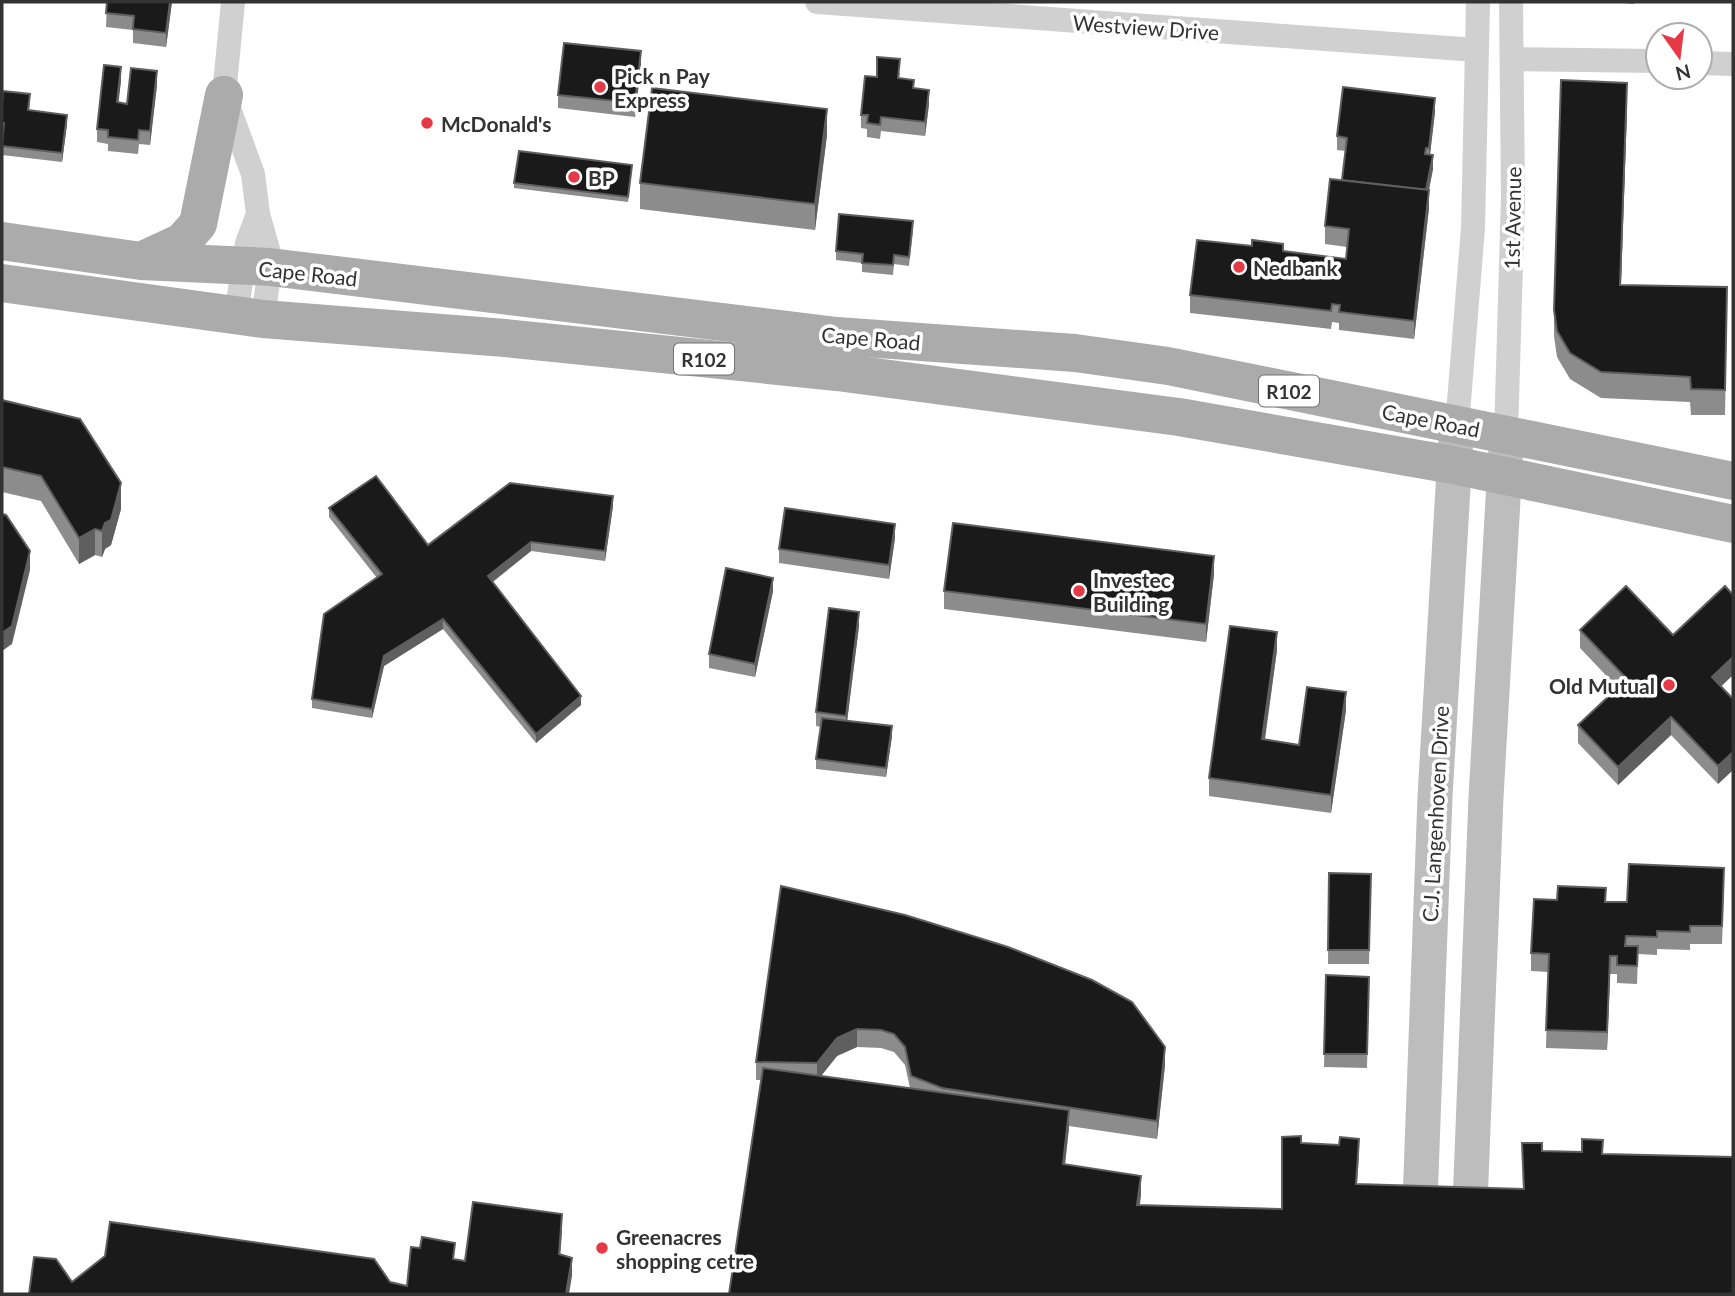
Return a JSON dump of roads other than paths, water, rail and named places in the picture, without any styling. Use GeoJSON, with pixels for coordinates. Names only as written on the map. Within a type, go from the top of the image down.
{"type":"FeatureCollection","features":[{"type":"Feature","properties":{"kind":"main road"},"geometry":{"type":"LineString","coordinates":[[141,261],[182,242],[198,223],[224,96]]}},
{"type":"Feature","properties":{"kind":"main road","name":"Cape Road"},"geometry":{"type":"LineString","coordinates":[[2,241],[141,261],[257,267],[837,336],[1085,354],[1168,366],[1733,481]]}},
{"type":"Feature","properties":{"kind":"main road","name":"Cape Road"},"geometry":{"type":"LineString","coordinates":[[2,283],[250,317],[505,338],[837,372],[1179,417],[1453,465],[1733,524]]}},
{"type":"Feature","properties":{"kind":"main road","name":"C.J. Langenhoven Drive"},"geometry":{"type":"LineString","coordinates":[[1420,1202],[1435,797],[1457,426]]}},
{"type":"Feature","properties":{"kind":"main road"},"geometry":{"type":"LineString","coordinates":[[1470,1205],[1486,797],[1506,435]]}},
{"type":"Feature","properties":{"kind":"street"},"geometry":{"type":"LineString","coordinates":[[233,2],[224,96],[253,174],[258,214],[247,243],[257,267],[250,317]]}},
{"type":"Feature","properties":{"kind":"street","name":"Westview Drive"},"geometry":{"type":"LineString","coordinates":[[817,2],[1476,50]]}},
{"type":"Feature","properties":{"kind":"street","name":"1st Avenue"},"geometry":{"type":"LineString","coordinates":[[1457,426],[1473,228],[1478,2]]}},
{"type":"Feature","properties":{"kind":"street","name":"1st Avenue"},"geometry":{"type":"LineString","coordinates":[[1506,435],[1512,239],[1511,2]]}},
{"type":"Feature","properties":{"kind":"street"},"geometry":{"type":"LineString","coordinates":[[1512,59],[1644,61]]}},
{"type":"Feature","properties":{"kind":"street"},"geometry":{"type":"LineString","coordinates":[[1714,63],[1733,64]]}},
{"type":"Feature","properties":{"kind":"place","name":"Pick n Pay Express"},"geometry":{"type":"Point","coordinates":[600,87]}},
{"type":"Feature","properties":{"kind":"place","name":"McDonald's"},"geometry":{"type":"Point","coordinates":[427,123]}},
{"type":"Feature","properties":{"kind":"place","name":"BP"},"geometry":{"type":"Point","coordinates":[574,177]}},
{"type":"Feature","properties":{"kind":"place","name":"Nedbank"},"geometry":{"type":"Point","coordinates":[1239,267]}},
{"type":"Feature","properties":{"kind":"place","name":"Investec Building"},"geometry":{"type":"Point","coordinates":[1079,591]}},
{"type":"Feature","properties":{"kind":"place","name":"Old Mutual"},"geometry":{"type":"Point","coordinates":[1669,685]}},
{"type":"Feature","properties":{"kind":"place","name":"Greenacres shopping cetre"},"geometry":{"type":"Point","coordinates":[602,1248]}}]}
